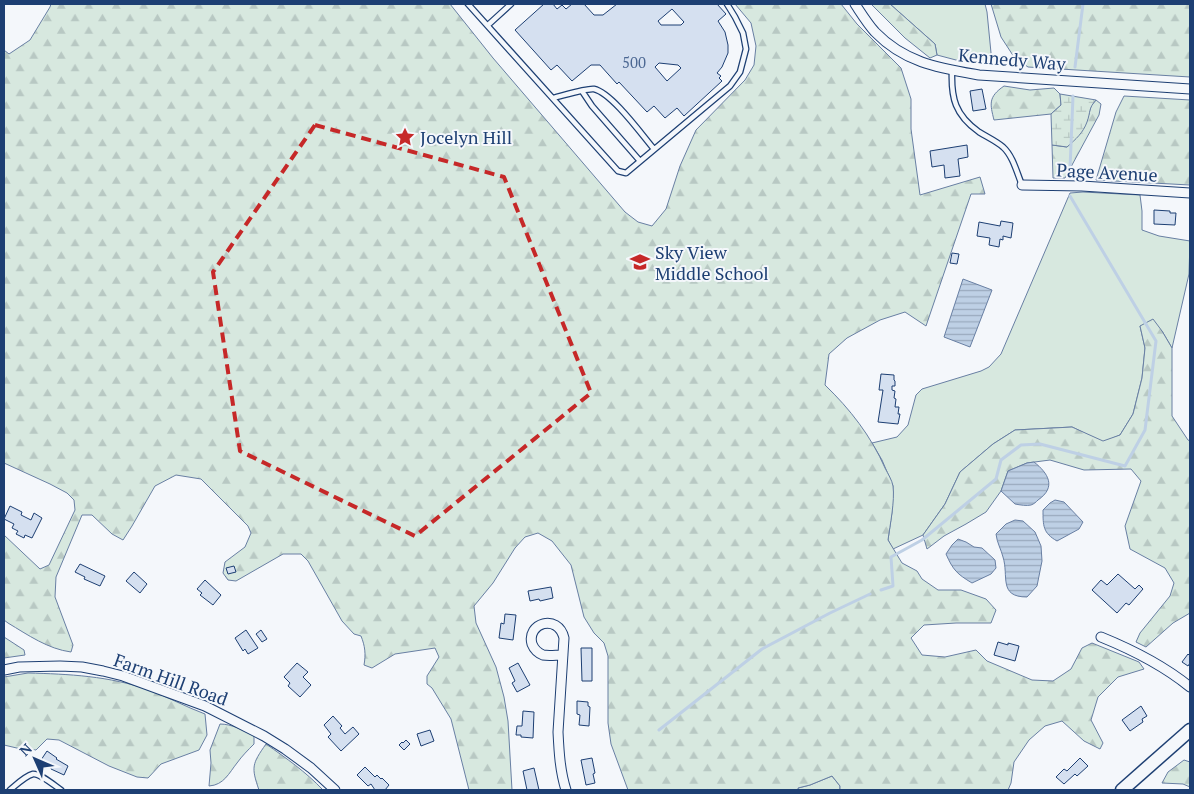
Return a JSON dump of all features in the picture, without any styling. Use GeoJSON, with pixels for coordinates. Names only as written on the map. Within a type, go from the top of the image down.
{"type":"FeatureCollection","features":[{"type":"Feature","properties":{"kind":"main road"},"geometry":{"type":"LineString","coordinates":[[1122,790],[1190,730]]}},
{"type":"Feature","properties":{"kind":"street","name":"Kennedy Way"},"geometry":{"type":"LineString","coordinates":[[854,4],[875,31],[896,49],[923,63],[979,75],[1190,89]]}},
{"type":"Feature","properties":{"kind":"street","name":"Page Avenue"},"geometry":{"type":"LineString","coordinates":[[1022,186],[1082,186],[1190,193]]}},
{"type":"Feature","properties":{"kind":"street"},"geometry":{"type":"LineString","coordinates":[[1101,637],[1131,649],[1161,665],[1190,687]]}},
{"type":"Feature","properties":{"kind":"street"},"geometry":{"type":"LineString","coordinates":[[563,655],[558,732],[560,763],[566,790]]}},
{"type":"Feature","properties":{"kind":"street","name":"Farm Hill Road"},"geometry":{"type":"LineString","coordinates":[[4,670],[19,667],[82,667],[123,676],[205,706],[264,736],[285,748],[335,790]]}},
{"type":"Feature","properties":{"kind":"lane"},"geometry":{"type":"LineString","coordinates":[[468,4],[618,171],[626,173],[730,86],[740,72],[746,49],[743,33],[727,4]]}},
{"type":"Feature","properties":{"kind":"lane"},"geometry":{"type":"LineString","coordinates":[[488,25],[512,4]]}},
{"type":"Feature","properties":{"kind":"lane"},"geometry":{"type":"LineString","coordinates":[[952,70],[954,101],[963,117],[974,128],[1004,148],[1022,186]]}},
{"type":"Feature","properties":{"kind":"lane"},"geometry":{"type":"LineString","coordinates":[[553,98],[594,89],[605,94],[621,109],[654,149]]}},
{"type":"Feature","properties":{"kind":"lane"},"geometry":{"type":"LineString","coordinates":[[582,91],[592,106],[640,161]]}},
{"type":"Feature","properties":{"kind":"lane"},"geometry":{"type":"LineString","coordinates":[[10,790],[22,780],[34,774],[40,775],[61,790]]}},
{"type":"Feature","properties":{"kind":"highlighted area"},"geometry":{"type":"Polygon","coordinates":[[[315,125],[504,177],[591,393],[415,536],[240,451],[213,272],[315,125]]]}},
{"type":"Feature","properties":{"kind":"green space"},"geometry":{"type":"Polygon","coordinates":[[[51,4],[450,4],[493,58],[625,212],[638,222],[652,226],[666,209],[680,166],[696,130],[745,80],[754,65],[756,46],[751,23],[735,4],[841,4],[857,24],[901,68],[911,99],[911,129],[920,195],[980,177],[985,194],[971,194],[926,326],[905,312],[880,320],[847,338],[829,354],[825,385],[851,413],[866,434],[892,482],[893,499],[888,540],[902,563],[917,571],[922,579],[938,590],[961,590],[986,599],[996,610],[991,623],[924,625],[911,638],[922,655],[945,657],[976,650],[987,661],[1032,680],[1053,681],[1071,669],[1082,648],[1092,643],[1139,662],[1144,669],[1118,677],[1098,697],[1091,720],[1103,743],[1100,749],[1084,741],[1062,721],[1045,726],[1029,740],[1014,762],[1008,790],[840,790],[840,786],[832,776],[798,788],[798,790],[628,790],[611,744],[608,723],[608,656],[604,643],[594,633],[584,617],[571,565],[552,541],[538,533],[525,537],[515,548],[493,583],[474,606],[476,623],[496,667],[504,697],[508,721],[512,790],[469,790],[451,719],[432,688],[427,684],[427,676],[439,657],[435,648],[395,654],[372,668],[364,665],[365,650],[361,636],[354,634],[342,621],[308,561],[301,554],[283,554],[236,581],[228,580],[223,573],[225,562],[245,547],[251,533],[248,526],[201,479],[176,475],[155,486],[123,540],[112,534],[92,515],[82,515],[56,577],[55,597],[73,645],[71,652],[46,645],[8,623],[4,620],[4,535],[40,569],[49,565],[75,510],[74,500],[67,493],[4,463],[4,50],[9,54],[30,40],[51,4]]]}},
{"type":"Feature","properties":{"kind":"green space"},"geometry":{"type":"Polygon","coordinates":[[[871,4],[890,4],[935,44],[937,55],[930,58],[905,38],[871,4]]]}},
{"type":"Feature","properties":{"kind":"green space"},"geometry":{"type":"Polygon","coordinates":[[[890,4],[985,4],[992,63],[956,60],[937,55],[935,44],[890,4]]]}},
{"type":"Feature","properties":{"kind":"green space"},"geometry":{"type":"Polygon","coordinates":[[[991,4],[1190,4],[1190,77],[1028,67],[1014,57],[1001,37],[991,4]]]}},
{"type":"Feature","properties":{"kind":"green space"},"geometry":{"type":"Polygon","coordinates":[[[1004,86],[1030,90],[1054,88],[1060,94],[1061,105],[1051,114],[994,120],[991,101],[995,94],[1004,86]]]}},
{"type":"Feature","properties":{"kind":"green space"},"geometry":{"type":"Polygon","coordinates":[[[1060,94],[1096,100],[1093,103],[1083,129],[1067,147],[1052,145],[1051,114],[1061,105],[1060,94]]]}},
{"type":"Feature","properties":{"kind":"green space"},"geometry":{"type":"Polygon","coordinates":[[[1124,96],[1190,100],[1190,185],[1096,180],[1116,112],[1124,96]]]}},
{"type":"Feature","properties":{"kind":"green space"},"geometry":{"type":"Polygon","coordinates":[[[1096,100],[1101,104],[1099,115],[1065,178],[1053,178],[1052,145],[1067,147],[1087,121],[1091,106],[1096,100]]]}},
{"type":"Feature","properties":{"kind":"green space"},"geometry":{"type":"Polygon","coordinates":[[[1070,193],[1140,195],[1142,230],[1159,236],[1190,241],[1189,274],[1172,348],[1162,331],[1140,326],[1145,348],[1142,378],[1133,414],[1120,435],[1103,442],[1072,427],[1015,430],[993,444],[960,472],[945,504],[923,535],[893,549],[888,540],[893,486],[882,460],[872,443],[897,437],[908,425],[916,395],[922,389],[981,371],[989,367],[1001,354],[1070,193]]]}},
{"type":"Feature","properties":{"kind":"green space"},"geometry":{"type":"Polygon","coordinates":[[[1153,319],[1172,348],[1172,416],[1190,441],[1190,613],[1173,623],[1146,647],[1136,642],[1140,633],[1170,596],[1174,583],[1165,568],[1130,549],[1125,526],[1141,481],[1131,469],[1084,470],[1050,460],[1027,463],[1008,471],[1001,491],[986,512],[944,536],[927,549],[923,535],[945,504],[960,472],[993,444],[1015,430],[1072,427],[1103,441],[1120,435],[1133,414],[1142,378],[1145,348],[1140,326],[1153,319]]]}},
{"type":"Feature","properties":{"kind":"green space"},"geometry":{"type":"Polygon","coordinates":[[[4,637],[24,650],[25,655],[4,658],[4,637]]]}},
{"type":"Feature","properties":{"kind":"green space"},"geometry":{"type":"Polygon","coordinates":[[[28,673],[74,675],[104,679],[149,690],[205,714],[207,735],[199,750],[161,764],[148,778],[137,777],[109,766],[59,740],[47,739],[36,750],[4,745],[4,677],[28,673]]]}},
{"type":"Feature","properties":{"kind":"green space"},"geometry":{"type":"Polygon","coordinates":[[[220,724],[229,725],[254,736],[254,744],[226,778],[219,783],[209,786],[210,750],[220,724]]]}},
{"type":"Feature","properties":{"kind":"green space"},"geometry":{"type":"Polygon","coordinates":[[[266,744],[303,771],[323,790],[259,790],[254,766],[266,744]]]}},
{"type":"Feature","properties":{"kind":"green space"},"geometry":{"type":"Polygon","coordinates":[[[1184,760],[1190,762],[1190,787],[1183,784],[1162,783],[1168,772],[1184,760]]]}},
{"type":"Feature","properties":{"kind":"green space"},"geometry":{"type":"Polygon","coordinates":[[[832,776],[840,786],[840,790],[798,790],[798,788],[832,776]]]}},
{"type":"Feature","properties":{"kind":"water"},"geometry":{"type":"Polygon","coordinates":[[[963,279],[992,290],[970,347],[944,337],[963,279]]]}},
{"type":"Feature","properties":{"kind":"water"},"geometry":{"type":"Polygon","coordinates":[[[1034,462],[1046,475],[1049,485],[1047,490],[1032,505],[1015,504],[1001,491],[1008,471],[1034,462]]]}},
{"type":"Feature","properties":{"kind":"water"},"geometry":{"type":"Polygon","coordinates":[[[1055,500],[1064,502],[1083,522],[1079,529],[1057,541],[1046,532],[1043,520],[1043,510],[1055,500]]]}},
{"type":"Feature","properties":{"kind":"water"},"geometry":{"type":"Polygon","coordinates":[[[1015,520],[1023,521],[1035,532],[1041,546],[1042,561],[1037,586],[1027,597],[1018,596],[1008,589],[1005,564],[996,534],[1006,524],[1015,520]]]}},
{"type":"Feature","properties":{"kind":"water"},"geometry":{"type":"Polygon","coordinates":[[[958,539],[974,547],[982,548],[995,560],[996,568],[991,574],[972,583],[956,571],[946,554],[958,539]]]}},
{"type":"Feature","properties":{"kind":"building"},"geometry":{"type":"Polygon","coordinates":[[[544,4],[553,4],[557,9],[562,5],[566,9],[572,4],[584,4],[594,15],[603,15],[617,4],[717,4],[726,14],[718,21],[725,32],[728,53],[717,73],[721,76],[719,78],[722,81],[684,116],[677,108],[665,118],[654,106],[647,112],[600,65],[591,65],[572,81],[557,65],[551,70],[515,30],[544,4]],[[672,9],[658,21],[661,25],[681,25],[684,22],[672,9]],[[659,63],[655,67],[667,81],[681,68],[678,65],[659,63]]]}},
{"type":"Feature","properties":{"kind":"building"},"geometry":{"type":"Polygon","coordinates":[[[982,89],[986,109],[973,111],[970,91],[982,89]]]}},
{"type":"Feature","properties":{"kind":"building"},"geometry":{"type":"Polygon","coordinates":[[[967,145],[968,157],[958,159],[960,176],[945,178],[944,165],[932,167],[930,151],[967,145]]]}},
{"type":"Feature","properties":{"kind":"building"},"geometry":{"type":"Polygon","coordinates":[[[1154,210],[1176,213],[1175,225],[1154,224],[1154,210]]]}},
{"type":"Feature","properties":{"kind":"building"},"geometry":{"type":"Polygon","coordinates":[[[1001,221],[1013,223],[1011,238],[1003,236],[1003,240],[1000,239],[999,247],[989,245],[990,238],[977,236],[979,222],[1000,226],[1001,221]]]}},
{"type":"Feature","properties":{"kind":"building"},"geometry":{"type":"Polygon","coordinates":[[[952,253],[959,254],[957,264],[950,263],[952,253]]]}},
{"type":"Feature","properties":{"kind":"building"},"geometry":{"type":"Polygon","coordinates":[[[881,374],[894,375],[895,386],[892,386],[892,390],[895,391],[895,407],[899,407],[898,424],[878,422],[883,390],[879,390],[881,374]]]}},
{"type":"Feature","properties":{"kind":"building"},"geometry":{"type":"Polygon","coordinates":[[[10,506],[22,512],[21,515],[31,520],[34,513],[42,518],[32,538],[25,535],[24,538],[16,534],[18,531],[12,528],[14,524],[4,519],[10,506]]]}},
{"type":"Feature","properties":{"kind":"building"},"geometry":{"type":"Polygon","coordinates":[[[80,564],[105,576],[100,586],[84,579],[85,577],[75,572],[80,564]]]}},
{"type":"Feature","properties":{"kind":"building"},"geometry":{"type":"Polygon","coordinates":[[[234,566],[236,572],[228,574],[226,568],[234,566]]]}},
{"type":"Feature","properties":{"kind":"building"},"geometry":{"type":"Polygon","coordinates":[[[134,572],[147,584],[140,593],[126,581],[134,572]]]}},
{"type":"Feature","properties":{"kind":"building"},"geometry":{"type":"Polygon","coordinates":[[[1118,574],[1135,589],[1139,585],[1143,589],[1129,605],[1126,603],[1117,613],[1092,590],[1101,580],[1107,585],[1118,574]]]}},
{"type":"Feature","properties":{"kind":"building"},"geometry":{"type":"Polygon","coordinates":[[[205,580],[221,595],[213,605],[200,595],[202,593],[197,589],[205,580]]]}},
{"type":"Feature","properties":{"kind":"building"},"geometry":{"type":"Polygon","coordinates":[[[551,587],[553,598],[530,601],[528,591],[551,587]]]}},
{"type":"Feature","properties":{"kind":"building"},"geometry":{"type":"Polygon","coordinates":[[[505,614],[516,615],[513,640],[499,638],[501,623],[504,624],[505,614]]]}},
{"type":"Feature","properties":{"kind":"building"},"geometry":{"type":"Polygon","coordinates":[[[246,630],[258,648],[248,654],[245,649],[243,651],[235,638],[246,630]]]}},
{"type":"Feature","properties":{"kind":"building"},"geometry":{"type":"Polygon","coordinates":[[[261,630],[267,639],[262,642],[256,634],[261,630]]]}},
{"type":"Feature","properties":{"kind":"building"},"geometry":{"type":"Polygon","coordinates":[[[998,642],[1019,646],[1015,661],[994,655],[998,642]]]}},
{"type":"Feature","properties":{"kind":"building"},"geometry":{"type":"Polygon","coordinates":[[[581,648],[592,648],[592,681],[582,681],[581,648]]]}},
{"type":"Feature","properties":{"kind":"building"},"geometry":{"type":"Polygon","coordinates":[[[1188,654],[1190,656],[1190,663],[1188,666],[1182,662],[1188,654]]]}},
{"type":"Feature","properties":{"kind":"building"},"geometry":{"type":"Polygon","coordinates":[[[297,663],[308,672],[303,677],[311,685],[300,697],[288,686],[290,683],[284,677],[297,663]]]}},
{"type":"Feature","properties":{"kind":"building"},"geometry":{"type":"Polygon","coordinates":[[[518,663],[530,685],[517,692],[512,683],[515,681],[509,668],[518,663]]]}},
{"type":"Feature","properties":{"kind":"building"},"geometry":{"type":"Polygon","coordinates":[[[577,701],[588,702],[590,707],[589,726],[579,725],[580,715],[577,714],[577,701]]]}},
{"type":"Feature","properties":{"kind":"building"},"geometry":{"type":"Polygon","coordinates":[[[1141,706],[1147,716],[1142,719],[1143,722],[1130,731],[1122,720],[1141,706]]]}},
{"type":"Feature","properties":{"kind":"building"},"geometry":{"type":"Polygon","coordinates":[[[523,711],[534,712],[533,738],[516,735],[517,726],[522,726],[523,711]]]}},
{"type":"Feature","properties":{"kind":"building"},"geometry":{"type":"Polygon","coordinates":[[[333,716],[342,726],[340,728],[345,734],[353,727],[359,734],[341,751],[328,737],[331,734],[324,725],[333,716]]]}},
{"type":"Feature","properties":{"kind":"building"},"geometry":{"type":"Polygon","coordinates":[[[430,730],[434,741],[421,746],[417,734],[430,730]]]}},
{"type":"Feature","properties":{"kind":"building"},"geometry":{"type":"Polygon","coordinates":[[[406,740],[410,744],[404,750],[399,745],[406,740]]]}},
{"type":"Feature","properties":{"kind":"building"},"geometry":{"type":"Polygon","coordinates":[[[47,751],[68,766],[64,775],[51,769],[41,760],[47,751]]]}},
{"type":"Feature","properties":{"kind":"building"},"geometry":{"type":"Polygon","coordinates":[[[592,758],[595,783],[586,785],[581,760],[592,758]]]}},
{"type":"Feature","properties":{"kind":"building"},"geometry":{"type":"Polygon","coordinates":[[[1080,758],[1088,766],[1077,776],[1075,774],[1064,784],[1056,777],[1064,769],[1067,771],[1080,758]]]}},
{"type":"Feature","properties":{"kind":"building"},"geometry":{"type":"Polygon","coordinates":[[[365,767],[375,777],[377,775],[389,785],[385,790],[375,790],[371,784],[368,786],[357,775],[365,767]]]}},
{"type":"Feature","properties":{"kind":"building"},"geometry":{"type":"Polygon","coordinates":[[[534,768],[539,790],[527,790],[523,771],[534,768]]]}},
{"type":"Feature","properties":{"kind":"waterway"},"geometry":{"type":"LineString","coordinates":[[1075,67],[1083,4]]}},
{"type":"Feature","properties":{"kind":"waterway"},"geometry":{"type":"LineString","coordinates":[[1070,169],[1073,96]]}},
{"type":"Feature","properties":{"kind":"waterway"},"geometry":{"type":"LineString","coordinates":[[881,590],[893,586],[891,557],[922,540],[996,479],[1001,460],[1021,445],[1040,444],[1125,466],[1145,430],[1156,341],[1070,196]]}},
{"type":"Feature","properties":{"kind":"waterway"},"geometry":{"type":"LineString","coordinates":[[659,730],[762,649],[870,594]]}},
{"type":"Feature","properties":{"kind":"place","name":"Jocelyn Hill"},"geometry":{"type":"Point","coordinates":[405,137]}},
{"type":"Feature","properties":{"kind":"place","name":"Sky View Middle School"},"geometry":{"type":"Point","coordinates":[640,262]}}]}
